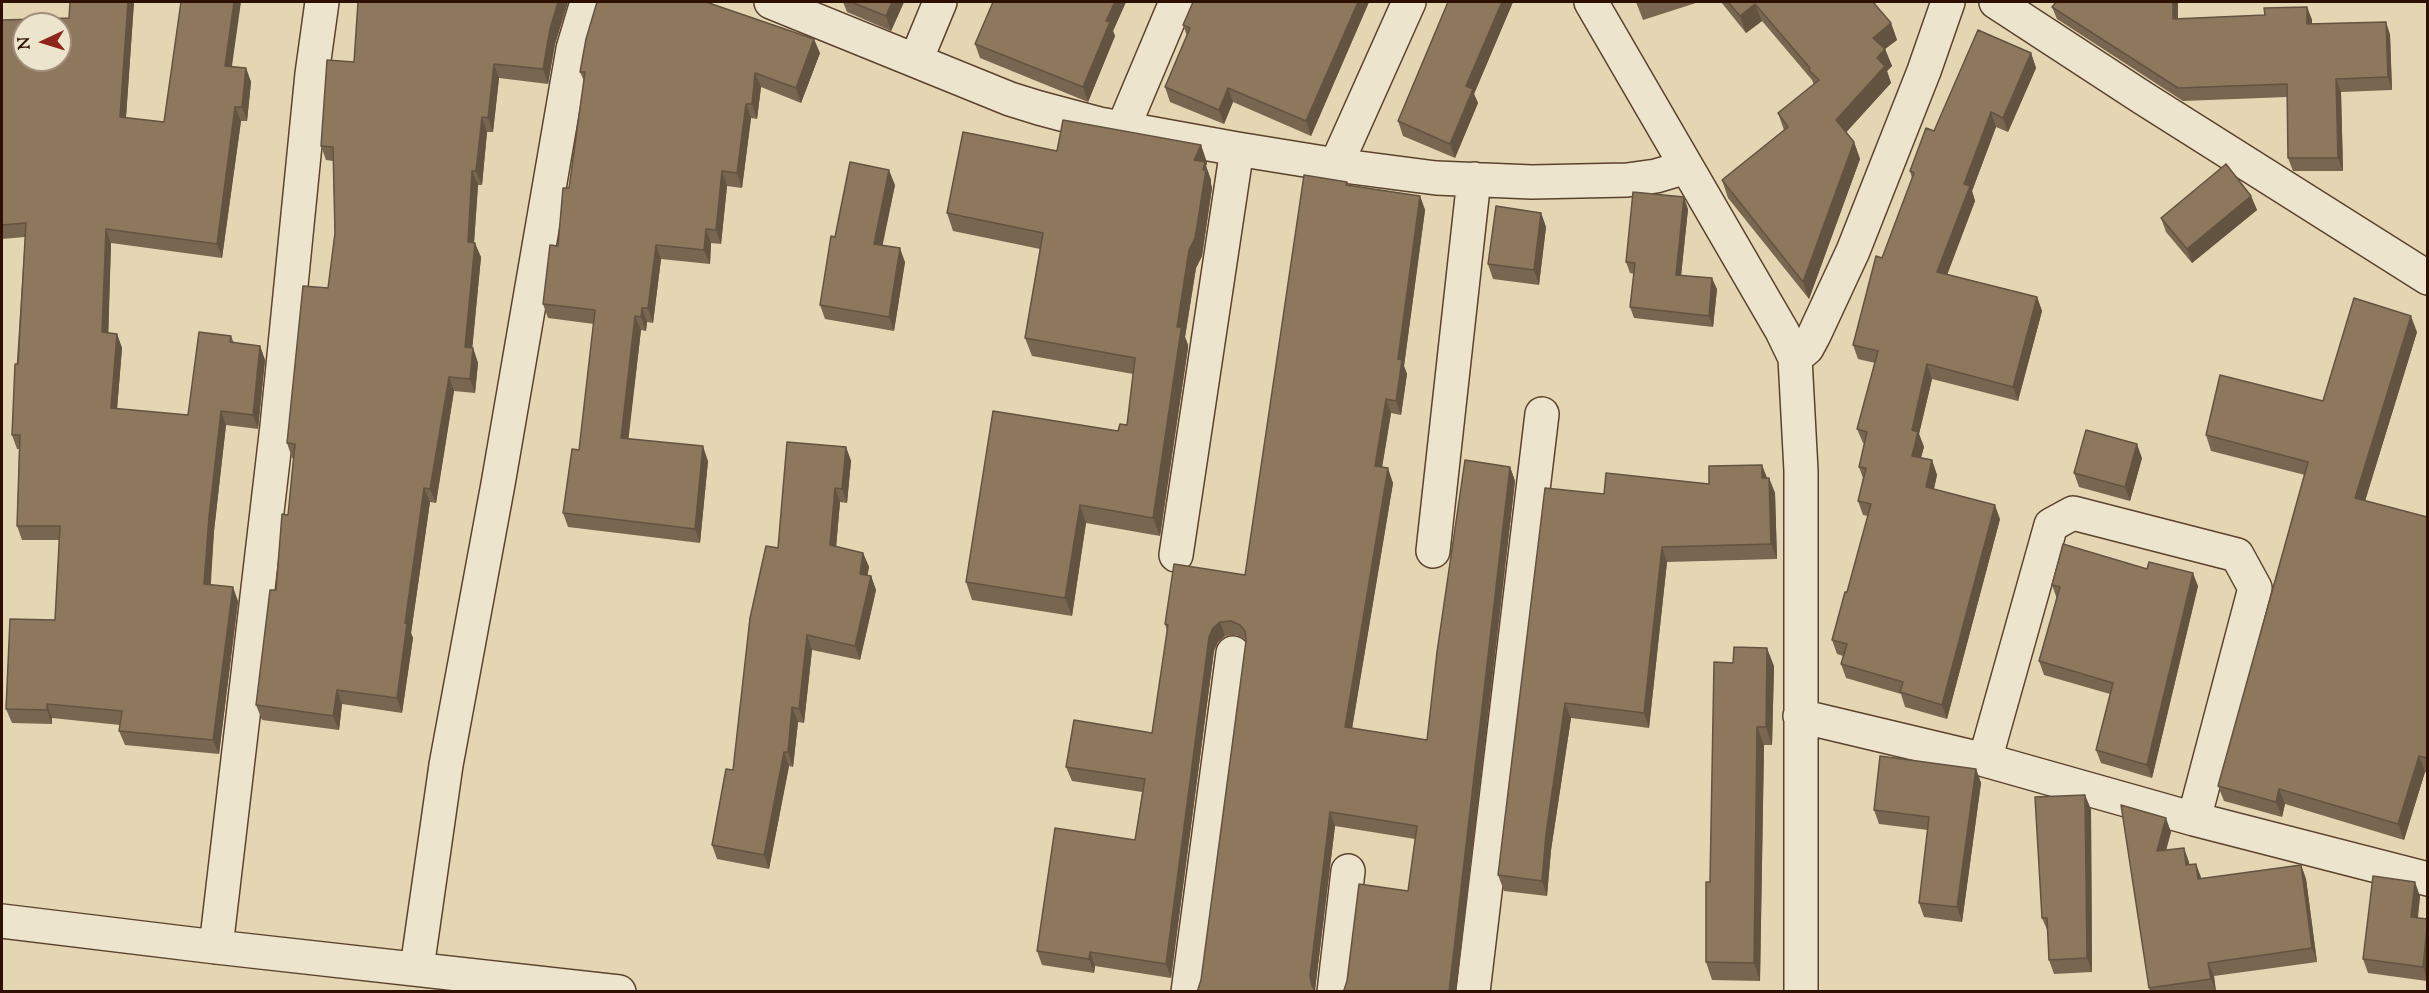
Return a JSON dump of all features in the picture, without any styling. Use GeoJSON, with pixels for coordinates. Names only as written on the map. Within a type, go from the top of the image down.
{"type":"FeatureCollection","features":[{"type":"Feature","properties":{"kind":"street"},"geometry":{"type":"LineString","coordinates":[[216,947],[277,426],[312,74],[322,2]]}},
{"type":"Feature","properties":{"kind":"street"},"geometry":{"type":"LineString","coordinates":[[417,968],[446,765],[498,484],[573,48],[586,2]]}},
{"type":"Feature","properties":{"kind":"street"},"geometry":{"type":"LineString","coordinates":[[771,2],[811,9],[916,60],[1030,105],[1123,128],[1237,149],[1336,165],[1436,177],[1532,182],[1627,180],[1656,176],[1686,167]]}},
{"type":"Feature","properties":{"kind":"street"},"geometry":{"type":"LineString","coordinates":[[916,60],[940,2]]}},
{"type":"Feature","properties":{"kind":"street"},"geometry":{"type":"LineString","coordinates":[[1123,128],[1176,2]]}},
{"type":"Feature","properties":{"kind":"street"},"geometry":{"type":"LineString","coordinates":[[1336,165],[1409,2]]}},
{"type":"Feature","properties":{"kind":"street"},"geometry":{"type":"LineString","coordinates":[[1591,2],[1782,331],[1795,358],[1801,471],[1801,992]]}},
{"type":"Feature","properties":{"kind":"street"},"geometry":{"type":"LineString","coordinates":[[1795,358],[1807,348],[1814,336],[1853,251],[1924,70],[1948,2]]}},
{"type":"Feature","properties":{"kind":"street"},"geometry":{"type":"LineString","coordinates":[[1996,2],[2427,278]]}},
{"type":"Feature","properties":{"kind":"street"},"geometry":{"type":"LineString","coordinates":[[1176,555],[1237,149]]}},
{"type":"Feature","properties":{"kind":"street"},"geometry":{"type":"LineString","coordinates":[[1433,551],[1474,179]]}},
{"type":"Feature","properties":{"kind":"street"},"geometry":{"type":"LineString","coordinates":[[1473,992],[1542,414]]}},
{"type":"Feature","properties":{"kind":"street"},"geometry":{"type":"LineString","coordinates":[[1986,760],[2051,525],[2073,513],[2237,555],[2255,588],[2194,819]]}},
{"type":"Feature","properties":{"kind":"street"},"geometry":{"type":"LineString","coordinates":[[1188,992],[1233,653]]}},
{"type":"Feature","properties":{"kind":"street"},"geometry":{"type":"LineString","coordinates":[[1800,716],[1986,760],[2194,819],[2427,879]]}},
{"type":"Feature","properties":{"kind":"street"},"geometry":{"type":"LineString","coordinates":[[1334,992],[1348,871]]}},
{"type":"Feature","properties":{"kind":"street"},"geometry":{"type":"LineString","coordinates":[[2,921],[619,992]]}},
{"type":"Feature","properties":{"kind":"building"},"geometry":{"type":"Polygon","coordinates":[[[70,2],[128,2],[120,117],[164,122],[181,2],[234,2],[225,66],[246,68],[242,107],[235,107],[217,244],[106,229],[102,332],[117,334],[111,408],[188,415],[199,332],[231,336],[230,342],[260,346],[253,415],[221,411],[204,584],[233,587],[213,740],[119,731],[122,711],[47,704],[47,710],[6,709],[10,619],[55,620],[60,526],[17,526],[20,435],[12,435],[26,223],[2,225],[2,20],[12,20],[12,72],[72,72],[70,2]]]}},
{"type":"Feature","properties":{"kind":"building"},"geometry":{"type":"Polygon","coordinates":[[[358,2],[558,2],[550,29],[543,69],[494,64],[488,118],[482,117],[476,171],[472,171],[468,242],[475,243],[465,347],[473,348],[470,379],[449,377],[430,489],[424,488],[397,698],[337,690],[333,716],[256,705],[270,590],[276,590],[282,514],[288,515],[295,444],[287,443],[303,286],[328,288],[335,233],[333,147],[321,146],[327,60],[354,62],[358,2]]]}},
{"type":"Feature","properties":{"kind":"building"},"geometry":{"type":"Polygon","coordinates":[[[597,2],[706,2],[814,39],[796,88],[755,73],[752,104],[746,104],[737,173],[722,171],[716,230],[706,229],[704,250],[656,245],[648,308],[642,308],[641,317],[635,316],[621,438],[703,446],[695,529],[563,513],[572,449],[579,450],[595,310],[543,304],[550,245],[558,246],[563,188],[569,188],[585,72],[580,72],[586,39],[597,2]]]}},
{"type":"Feature","properties":{"kind":"building"},"geometry":{"type":"Polygon","coordinates":[[[851,2],[892,2],[886,16],[851,2]]]}},
{"type":"Feature","properties":{"kind":"building"},"geometry":{"type":"Polygon","coordinates":[[[993,2],[1115,2],[1106,21],[1110,22],[1083,87],[975,44],[993,2]]]}},
{"type":"Feature","properties":{"kind":"building"},"geometry":{"type":"Polygon","coordinates":[[[1193,2],[1358,2],[1306,121],[1228,88],[1219,110],[1165,87],[1190,28],[1183,25],[1193,2]]]}},
{"type":"Feature","properties":{"kind":"building"},"geometry":{"type":"Polygon","coordinates":[[[1448,2],[1502,2],[1466,86],[1473,89],[1450,144],[1398,121],[1448,2]]]}},
{"type":"Feature","properties":{"kind":"building"},"geometry":{"type":"Polygon","coordinates":[[[1728,2],[1873,2],[1891,23],[1873,38],[1885,49],[1877,58],[1885,66],[1836,120],[1854,142],[1803,282],[1722,180],[1788,127],[1778,113],[1819,80],[1755,4],[1740,16],[1728,2]]]}},
{"type":"Feature","properties":{"kind":"building"},"geometry":{"type":"Polygon","coordinates":[[[2056,2],[2173,2],[2173,19],[2265,15],[2264,8],[2307,7],[2307,24],[2386,22],[2388,77],[2336,79],[2338,158],[2288,158],[2287,84],[2178,88],[2052,7],[2056,2]]]}},
{"type":"Feature","properties":{"kind":"building"},"geometry":{"type":"Polygon","coordinates":[[[1978,30],[2031,53],[2003,118],[1991,112],[1964,184],[1970,186],[1937,272],[2037,297],[2013,387],[1927,364],[1912,430],[1918,432],[1912,456],[1932,460],[1926,487],[1995,505],[1942,705],[1900,692],[1903,682],[1841,664],[1847,644],[1832,640],[1871,504],[1858,501],[1866,468],[1859,467],[1867,432],[1857,429],[1878,351],[1853,345],[1876,256],[1882,258],[1914,173],[1910,171],[1926,128],[1934,131],[1978,30]]]}},
{"type":"Feature","properties":{"kind":"building"},"geometry":{"type":"Polygon","coordinates":[[[1063,120],[1201,145],[1194,160],[1205,162],[1203,170],[1206,170],[1195,238],[1189,250],[1177,327],[1182,327],[1153,518],[1080,505],[1065,598],[966,582],[993,411],[1118,431],[1120,424],[1127,425],[1135,358],[1025,338],[1043,233],[947,213],[963,132],[1057,151],[1063,120]]]}},
{"type":"Feature","properties":{"kind":"building"},"geometry":{"type":"Polygon","coordinates":[[[850,162],[889,170],[874,244],[900,248],[889,317],[820,305],[831,236],[835,237],[850,162]]]}},
{"type":"Feature","properties":{"kind":"building"},"geometry":{"type":"Polygon","coordinates":[[[2226,164],[2251,196],[2187,249],[2161,218],[2226,164]]]}},
{"type":"Feature","properties":{"kind":"building"},"geometry":{"type":"Polygon","coordinates":[[[1304,175],[1347,182],[1346,185],[1420,196],[1398,359],[1402,360],[1396,401],[1386,399],[1375,466],[1388,468],[1345,727],[1427,740],[1437,652],[1465,460],[1510,467],[1449,992],[1341,992],[1347,981],[1359,884],[1408,891],[1417,826],[1330,812],[1310,976],[1316,992],[1197,992],[1201,980],[1246,641],[1245,631],[1240,625],[1231,621],[1220,622],[1213,628],[1209,637],[1166,964],[1090,952],[1089,959],[1037,951],[1055,828],[1135,840],[1145,779],[1066,767],[1074,720],[1152,733],[1168,625],[1165,624],[1174,564],[1245,575],[1304,175]]]}},
{"type":"Feature","properties":{"kind":"building"},"geometry":{"type":"Polygon","coordinates":[[[1633,192],[1684,197],[1676,275],[1712,278],[1709,316],[1630,307],[1635,263],[1626,262],[1633,192]]]}},
{"type":"Feature","properties":{"kind":"building"},"geometry":{"type":"Polygon","coordinates":[[[1496,206],[1541,213],[1534,270],[1488,264],[1496,206]]]}},
{"type":"Feature","properties":{"kind":"building"},"geometry":{"type":"Polygon","coordinates":[[[2354,298],[2411,316],[2355,498],[2427,517],[2427,758],[2419,756],[2398,824],[2279,789],[2276,802],[2218,786],[2308,462],[2206,435],[2220,375],[2323,401],[2354,298]]]}},
{"type":"Feature","properties":{"kind":"building"},"geometry":{"type":"Polygon","coordinates":[[[2086,430],[2137,444],[2125,487],[2074,473],[2086,430]]]}},
{"type":"Feature","properties":{"kind":"building"},"geometry":{"type":"Polygon","coordinates":[[[787,442],[846,447],[842,489],[835,488],[830,545],[863,553],[860,574],[871,576],[855,646],[807,635],[799,709],[792,707],[788,752],[784,752],[764,855],[712,845],[726,769],[733,770],[750,618],[766,546],[778,548],[787,442]]]}},
{"type":"Feature","properties":{"kind":"building"},"geometry":{"type":"Polygon","coordinates":[[[1762,465],[1762,478],[1769,478],[1771,544],[1662,547],[1644,713],[1565,703],[1546,834],[1542,881],[1498,875],[1545,488],[1604,494],[1606,473],[1709,484],[1709,466],[1762,465]]]}},
{"type":"Feature","properties":{"kind":"building"},"geometry":{"type":"Polygon","coordinates":[[[2063,544],[2147,569],[2149,562],[2193,573],[2147,765],[2096,750],[2113,683],[2039,661],[2060,587],[2052,585],[2063,544]]]}},
{"type":"Feature","properties":{"kind":"building"},"geometry":{"type":"Polygon","coordinates":[[[1734,647],[1767,648],[1766,727],[1757,727],[1754,963],[1706,962],[1706,882],[1710,882],[1714,662],[1733,663],[1734,647]]]}},
{"type":"Feature","properties":{"kind":"building"},"geometry":{"type":"Polygon","coordinates":[[[1880,756],[1976,769],[1957,907],[1919,903],[1929,817],[1874,810],[1880,756]]]}},
{"type":"Feature","properties":{"kind":"building"},"geometry":{"type":"Polygon","coordinates":[[[2085,795],[2087,958],[2049,960],[2047,918],[2042,918],[2035,797],[2085,795]]]}},
{"type":"Feature","properties":{"kind":"building"},"geometry":{"type":"Polygon","coordinates":[[[2121,805],[2166,818],[2157,851],[2184,848],[2186,865],[2196,864],[2198,879],[2301,865],[2312,948],[2208,963],[2211,979],[2149,988],[2121,805]]]}},
{"type":"Feature","properties":{"kind":"building"},"geometry":{"type":"Polygon","coordinates":[[[2373,876],[2415,882],[2411,917],[2427,919],[2423,967],[2363,959],[2373,876]]]}}]}
